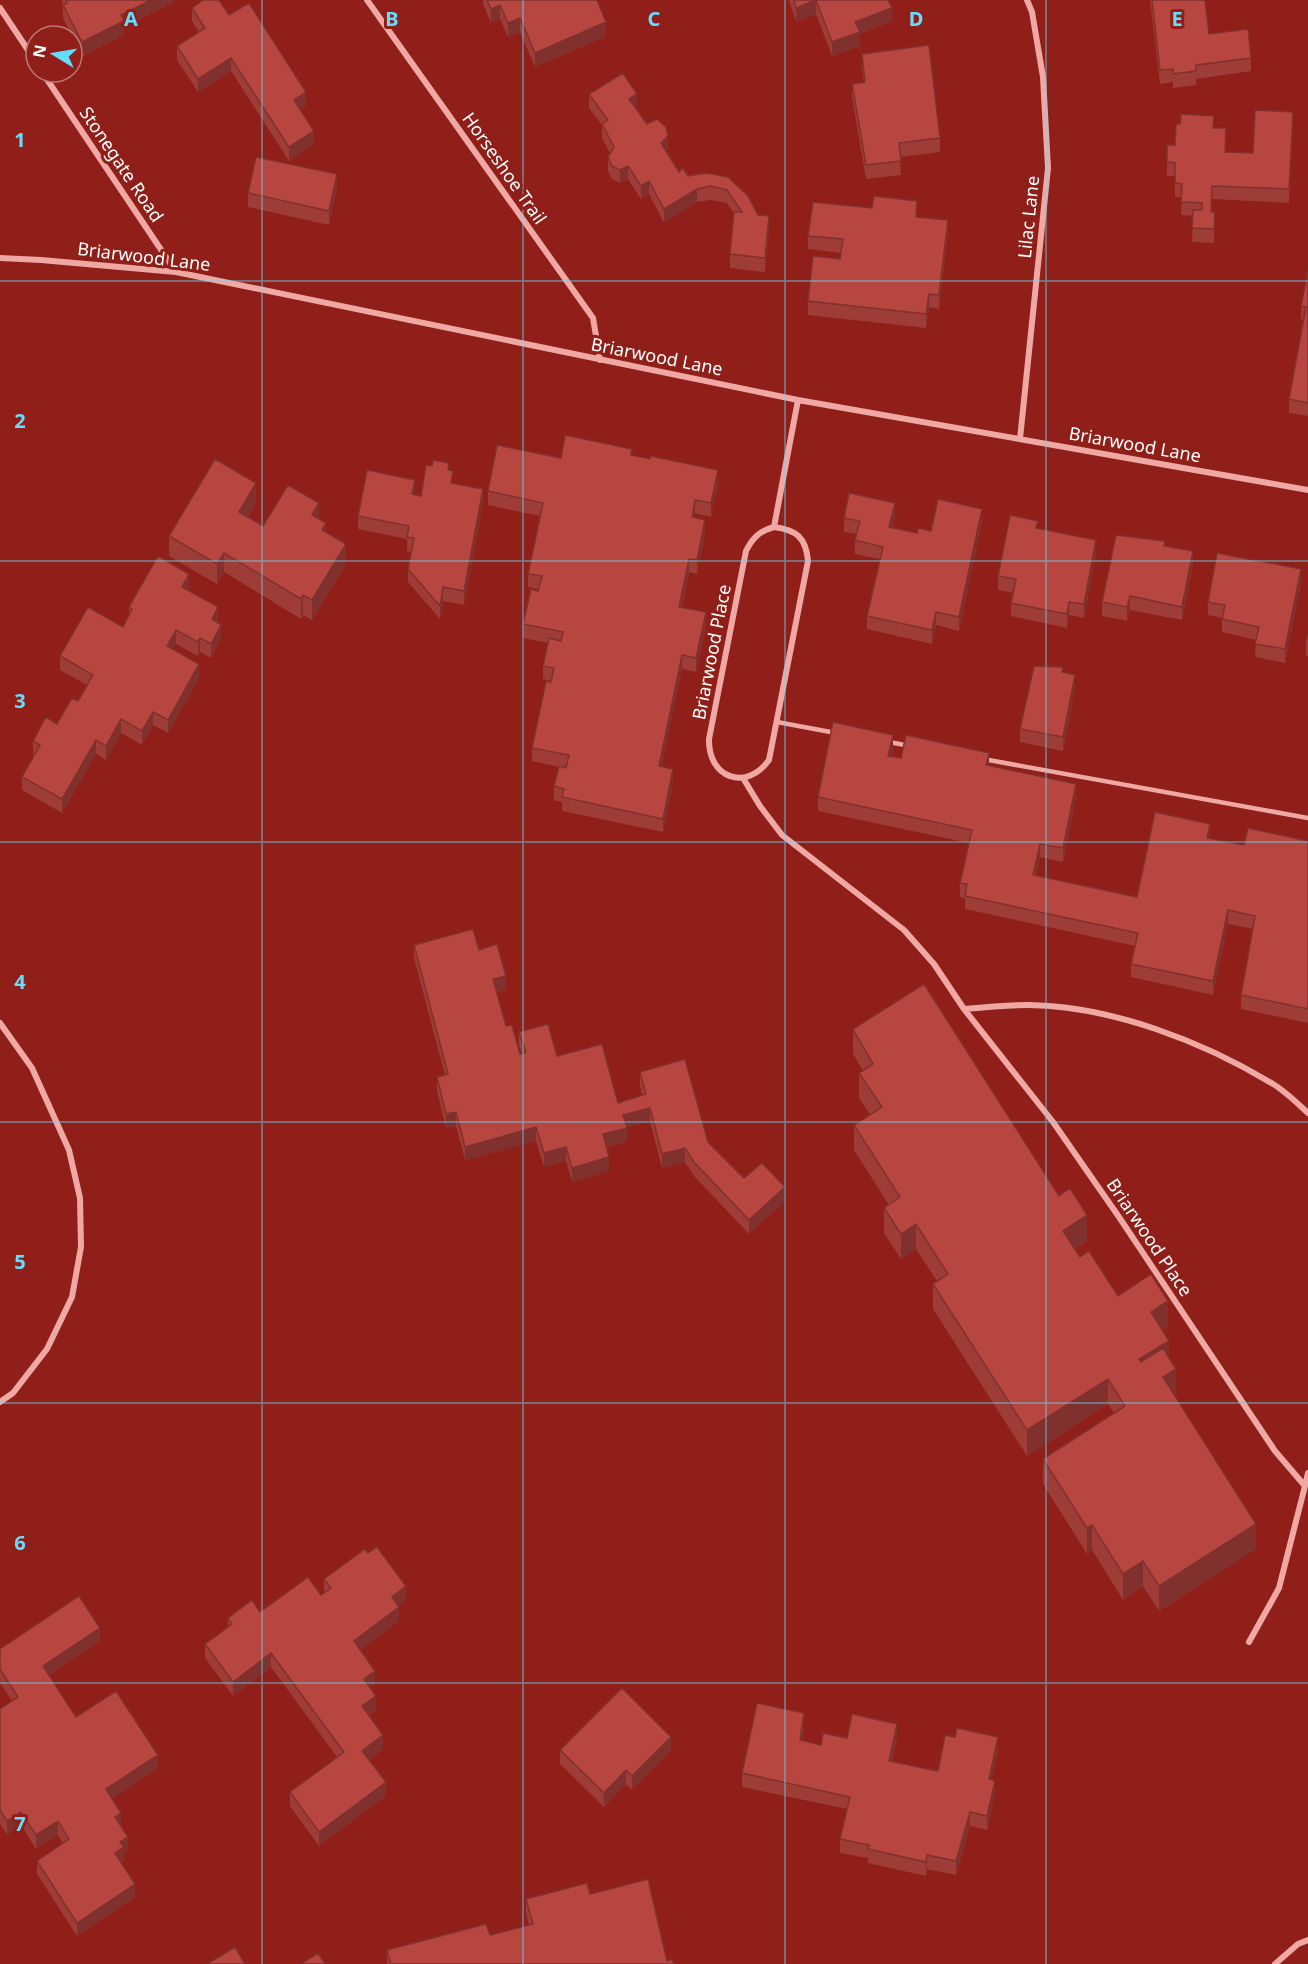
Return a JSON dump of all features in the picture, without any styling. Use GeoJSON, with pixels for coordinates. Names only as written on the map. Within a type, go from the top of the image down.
{"type":"FeatureCollection","features":[{"type":"Feature","properties":{"kind":"street","name":"Horseshoe Trail"},"geometry":{"type":"LineString","coordinates":[[367,0],[593,318],[600,360]]}},
{"type":"Feature","properties":{"kind":"street","name":"Lilac Lane"},"geometry":{"type":"LineString","coordinates":[[1020,439],[1048,168],[1043,77],[1032,12],[1027,0]]}},
{"type":"Feature","properties":{"kind":"street"},"geometry":{"type":"LineString","coordinates":[[0,8],[24,44]]}},
{"type":"Feature","properties":{"kind":"street","name":"Stonegate Road"},"geometry":{"type":"LineString","coordinates":[[50,84],[176,272]]}},
{"type":"Feature","properties":{"kind":"street","name":"Briarwood Lane"},"geometry":{"type":"LineString","coordinates":[[0,258],[176,272],[798,400],[1308,490]]}},
{"type":"Feature","properties":{"kind":"street"},"geometry":{"type":"LineString","coordinates":[[743,778],[754,775],[769,760],[808,561],[807,548],[799,536],[788,529],[774,527],[798,400]]}},
{"type":"Feature","properties":{"kind":"street","name":"Briarwood Place"},"geometry":{"type":"LineString","coordinates":[[774,527],[761,531],[751,540],[746,551],[709,740],[709,751],[713,763],[722,772],[743,778],[782,835],[904,930],[934,964],[964,1009],[1053,1122],[1275,1450],[1305,1486]]}},
{"type":"Feature","properties":{"kind":"street"},"geometry":{"type":"LineString","coordinates":[[964,1009],[1028,1005],[1089,1011],[1156,1028],[1215,1053],[1274,1084],[1308,1113]]}},
{"type":"Feature","properties":{"kind":"street"},"geometry":{"type":"LineString","coordinates":[[0,1023],[32,1068],[69,1150],[80,1198],[81,1247],[72,1297],[47,1349],[13,1393],[0,1402]]}},
{"type":"Feature","properties":{"kind":"street"},"geometry":{"type":"LineString","coordinates":[[1249,1642],[1279,1588],[1308,1473]]}},
{"type":"Feature","properties":{"kind":"street"},"geometry":{"type":"LineString","coordinates":[[1275,1964],[1298,1944],[1308,1940]]}},
{"type":"Feature","properties":{"kind":"lane"},"geometry":{"type":"LineString","coordinates":[[777,722],[848,735]]}},
{"type":"Feature","properties":{"kind":"lane"},"geometry":{"type":"LineString","coordinates":[[883,741],[918,747]]}},
{"type":"Feature","properties":{"kind":"lane"},"geometry":{"type":"LineString","coordinates":[[977,758],[1308,818]]}},
{"type":"Feature","properties":{"kind":"building"},"geometry":{"type":"Polygon","coordinates":[[[66,0],[151,0],[121,15],[124,21],[84,41],[84,24],[73,24],[63,5],[67,3],[66,0]]]}},
{"type":"Feature","properties":{"kind":"building"},"geometry":{"type":"Polygon","coordinates":[[[203,0],[219,0],[229,15],[249,3],[306,92],[294,100],[314,131],[289,147],[231,58],[198,79],[177,46],[205,28],[192,8],[203,0]]]}},
{"type":"Feature","properties":{"kind":"building"},"geometry":{"type":"Polygon","coordinates":[[[487,0],[597,0],[606,22],[535,53],[520,18],[508,23],[500,5],[491,9],[487,0]]]}},
{"type":"Feature","properties":{"kind":"building"},"geometry":{"type":"Polygon","coordinates":[[[794,0],[816,0],[796,8],[794,0]]]}},
{"type":"Feature","properties":{"kind":"building"},"geometry":{"type":"Polygon","coordinates":[[[816,0],[888,0],[892,8],[855,22],[860,32],[832,42],[816,0]]]}},
{"type":"Feature","properties":{"kind":"building"},"geometry":{"type":"Polygon","coordinates":[[[1152,0],[1205,0],[1209,34],[1248,29],[1251,58],[1196,65],[1196,71],[1173,74],[1173,69],[1160,70],[1152,0]]]}},
{"type":"Feature","properties":{"kind":"building"},"geometry":{"type":"Polygon","coordinates":[[[929,45],[940,138],[899,143],[901,161],[866,165],[852,84],[865,82],[862,54],[929,45]]]}},
{"type":"Feature","properties":{"kind":"building"},"geometry":{"type":"Polygon","coordinates":[[[623,73],[637,94],[629,99],[647,124],[657,119],[666,127],[668,136],[661,143],[679,172],[683,168],[688,176],[707,173],[728,177],[748,196],[758,215],[769,216],[765,258],[730,254],[734,212],[742,212],[727,190],[711,186],[697,189],[664,209],[649,181],[641,186],[628,166],[620,170],[612,166],[608,157],[614,147],[602,124],[608,120],[589,94],[623,73]]]}},
{"type":"Feature","properties":{"kind":"building"},"geometry":{"type":"Polygon","coordinates":[[[1255,110],[1293,112],[1289,189],[1212,186],[1211,212],[1215,212],[1214,229],[1192,228],[1193,210],[1202,210],[1202,203],[1181,202],[1182,184],[1175,183],[1175,163],[1167,162],[1167,145],[1175,145],[1176,124],[1180,124],[1181,114],[1214,116],[1213,128],[1226,128],[1225,152],[1253,153],[1255,110]]]}},
{"type":"Feature","properties":{"kind":"building"},"geometry":{"type":"Polygon","coordinates":[[[256,157],[337,174],[329,211],[248,193],[256,157]]]}},
{"type":"Feature","properties":{"kind":"building"},"geometry":{"type":"Polygon","coordinates":[[[874,196],[917,201],[916,217],[948,220],[939,295],[929,294],[926,314],[808,301],[813,256],[840,259],[843,239],[808,236],[813,202],[872,208],[874,196]]]}},
{"type":"Feature","properties":{"kind":"building"},"geometry":{"type":"Polygon","coordinates":[[[1308,270],[1308,403],[1289,399],[1306,307],[1301,306],[1308,270]]]}},
{"type":"Feature","properties":{"kind":"building"},"geometry":{"type":"Polygon","coordinates":[[[565,435],[632,449],[631,455],[650,459],[651,456],[718,470],[711,503],[695,500],[692,517],[705,520],[697,560],[689,559],[679,607],[706,612],[696,658],[682,655],[659,766],[673,769],[663,819],[562,797],[564,789],[554,786],[559,766],[566,768],[569,755],[532,748],[546,681],[551,682],[554,668],[543,666],[549,638],[561,641],[563,632],[523,624],[531,589],[538,591],[542,576],[528,574],[543,503],[488,491],[497,445],[561,458],[565,435]]]}},
{"type":"Feature","properties":{"kind":"building"},"geometry":{"type":"Polygon","coordinates":[[[215,459],[256,483],[239,512],[263,526],[288,485],[319,503],[312,515],[326,523],[322,530],[346,544],[312,600],[303,595],[301,599],[224,553],[217,564],[169,536],[215,459]]]}},
{"type":"Feature","properties":{"kind":"building"},"geometry":{"type":"Polygon","coordinates":[[[433,460],[449,463],[448,470],[453,471],[451,483],[483,489],[464,591],[443,587],[440,606],[408,569],[414,538],[407,537],[409,526],[358,516],[367,470],[415,480],[412,494],[421,496],[426,465],[432,466],[433,460]]]}},
{"type":"Feature","properties":{"kind":"building"},"geometry":{"type":"Polygon","coordinates":[[[849,493],[895,503],[889,527],[917,533],[918,528],[931,531],[938,499],[982,509],[959,617],[936,612],[932,630],[867,616],[883,547],[855,540],[860,521],[844,518],[849,493]]]}},
{"type":"Feature","properties":{"kind":"building"},"geometry":{"type":"Polygon","coordinates":[[[1010,515],[1038,521],[1036,528],[1096,540],[1084,604],[1069,602],[1067,614],[1011,603],[1016,579],[998,576],[1010,515]]]}},
{"type":"Feature","properties":{"kind":"building"},"geometry":{"type":"Polygon","coordinates":[[[1116,535],[1165,541],[1164,546],[1193,551],[1182,607],[1130,596],[1127,607],[1102,602],[1116,535]]]}},
{"type":"Feature","properties":{"kind":"building"},"geometry":{"type":"Polygon","coordinates":[[[1217,553],[1301,569],[1285,649],[1255,644],[1259,627],[1222,619],[1225,605],[1208,602],[1217,553]]]}},
{"type":"Feature","properties":{"kind":"building"},"geometry":{"type":"Polygon","coordinates":[[[158,556],[189,574],[182,587],[218,607],[212,619],[221,625],[211,644],[200,638],[198,642],[176,630],[167,646],[199,664],[168,720],[153,712],[142,731],[121,719],[106,746],[96,740],[62,799],[22,777],[40,745],[33,741],[46,717],[57,724],[72,698],[78,701],[93,675],[60,656],[88,607],[123,627],[132,609],[129,607],[158,556]]]}},
{"type":"Feature","properties":{"kind":"building"},"geometry":{"type":"Polygon","coordinates":[[[1034,666],[1063,667],[1062,672],[1075,675],[1063,737],[1020,729],[1034,666]]]}},
{"type":"Feature","properties":{"kind":"building"},"geometry":{"type":"Polygon","coordinates":[[[833,722],[893,735],[888,756],[901,758],[906,735],[989,753],[986,765],[1076,784],[1063,848],[1040,844],[1033,875],[1137,897],[1155,812],[1210,824],[1207,838],[1244,845],[1248,828],[1308,841],[1308,1009],[1241,995],[1255,916],[1228,910],[1213,981],[1131,964],[1138,933],[965,896],[967,884],[960,883],[972,830],[818,797],[833,722]]]}},
{"type":"Feature","properties":{"kind":"building"},"geometry":{"type":"Polygon","coordinates":[[[473,929],[479,950],[497,944],[506,976],[493,979],[506,1026],[512,1025],[520,1054],[526,1052],[519,1032],[548,1024],[557,1056],[602,1044],[618,1103],[646,1094],[640,1072],[685,1059],[708,1142],[744,1178],[762,1163],[785,1187],[749,1220],[694,1162],[685,1148],[662,1154],[650,1108],[623,1115],[627,1128],[603,1134],[609,1157],[572,1168],[566,1147],[544,1153],[536,1127],[465,1147],[456,1112],[446,1114],[437,1077],[448,1074],[414,945],[473,929]]]}},
{"type":"Feature","properties":{"kind":"building"},"geometry":{"type":"Polygon","coordinates":[[[924,984],[1059,1196],[1070,1188],[1087,1215],[1063,1231],[1080,1257],[1089,1251],[1118,1296],[1151,1274],[1168,1301],[1151,1312],[1169,1341],[1139,1359],[1141,1362],[1163,1348],[1176,1369],[1163,1377],[1256,1524],[1159,1586],[1143,1561],[1123,1574],[1092,1525],[1087,1528],[1043,1459],[1125,1406],[1108,1379],[1027,1430],[933,1284],[948,1274],[916,1224],[901,1234],[884,1208],[900,1197],[854,1125],[882,1107],[859,1073],[873,1064],[853,1029],[924,984]]]}},
{"type":"Feature","properties":{"kind":"building"},"geometry":{"type":"Polygon","coordinates":[[[377,1547],[406,1586],[392,1597],[399,1607],[354,1641],[375,1671],[364,1679],[376,1696],[362,1706],[383,1735],[362,1751],[386,1782],[319,1832],[290,1792],[344,1752],[271,1653],[233,1682],[205,1644],[232,1624],[228,1618],[252,1600],[260,1612],[308,1577],[321,1595],[331,1588],[324,1579],[365,1549],[368,1553],[377,1547]]]}},
{"type":"Feature","properties":{"kind":"building"},"geometry":{"type":"Polygon","coordinates":[[[79,1596],[100,1628],[43,1666],[76,1717],[116,1691],[158,1755],[106,1789],[121,1813],[115,1817],[128,1837],[120,1842],[124,1847],[115,1853],[135,1884],[77,1923],[37,1861],[69,1839],[58,1821],[36,1835],[21,1812],[7,1821],[0,1810],[0,1709],[18,1697],[0,1669],[0,1649],[79,1596]]]}},
{"type":"Feature","properties":{"kind":"building"},"geometry":{"type":"Polygon","coordinates":[[[622,1688],[671,1737],[632,1776],[626,1770],[604,1793],[560,1750],[622,1688]]]}},
{"type":"Feature","properties":{"kind":"building"},"geometry":{"type":"Polygon","coordinates":[[[757,1703],[804,1713],[800,1740],[821,1745],[823,1733],[847,1738],[852,1714],[897,1724],[889,1761],[938,1771],[945,1735],[955,1737],[957,1728],[998,1737],[989,1779],[995,1781],[987,1816],[970,1812],[956,1861],[927,1855],[926,1862],[868,1849],[869,1845],[840,1839],[850,1797],[742,1773],[757,1703]]]}},
{"type":"Feature","properties":{"kind":"building"},"geometry":{"type":"Polygon","coordinates":[[[648,1879],[667,1961],[672,1959],[674,1964],[391,1964],[387,1950],[486,1924],[490,1935],[533,1924],[526,1899],[587,1883],[590,1894],[648,1879]]]}},
{"type":"Feature","properties":{"kind":"building"},"geometry":{"type":"Polygon","coordinates":[[[235,1947],[245,1964],[207,1964],[235,1947]]]}},
{"type":"Feature","properties":{"kind":"building"},"geometry":{"type":"Polygon","coordinates":[[[318,1953],[325,1964],[301,1964],[318,1953]]]}}]}
